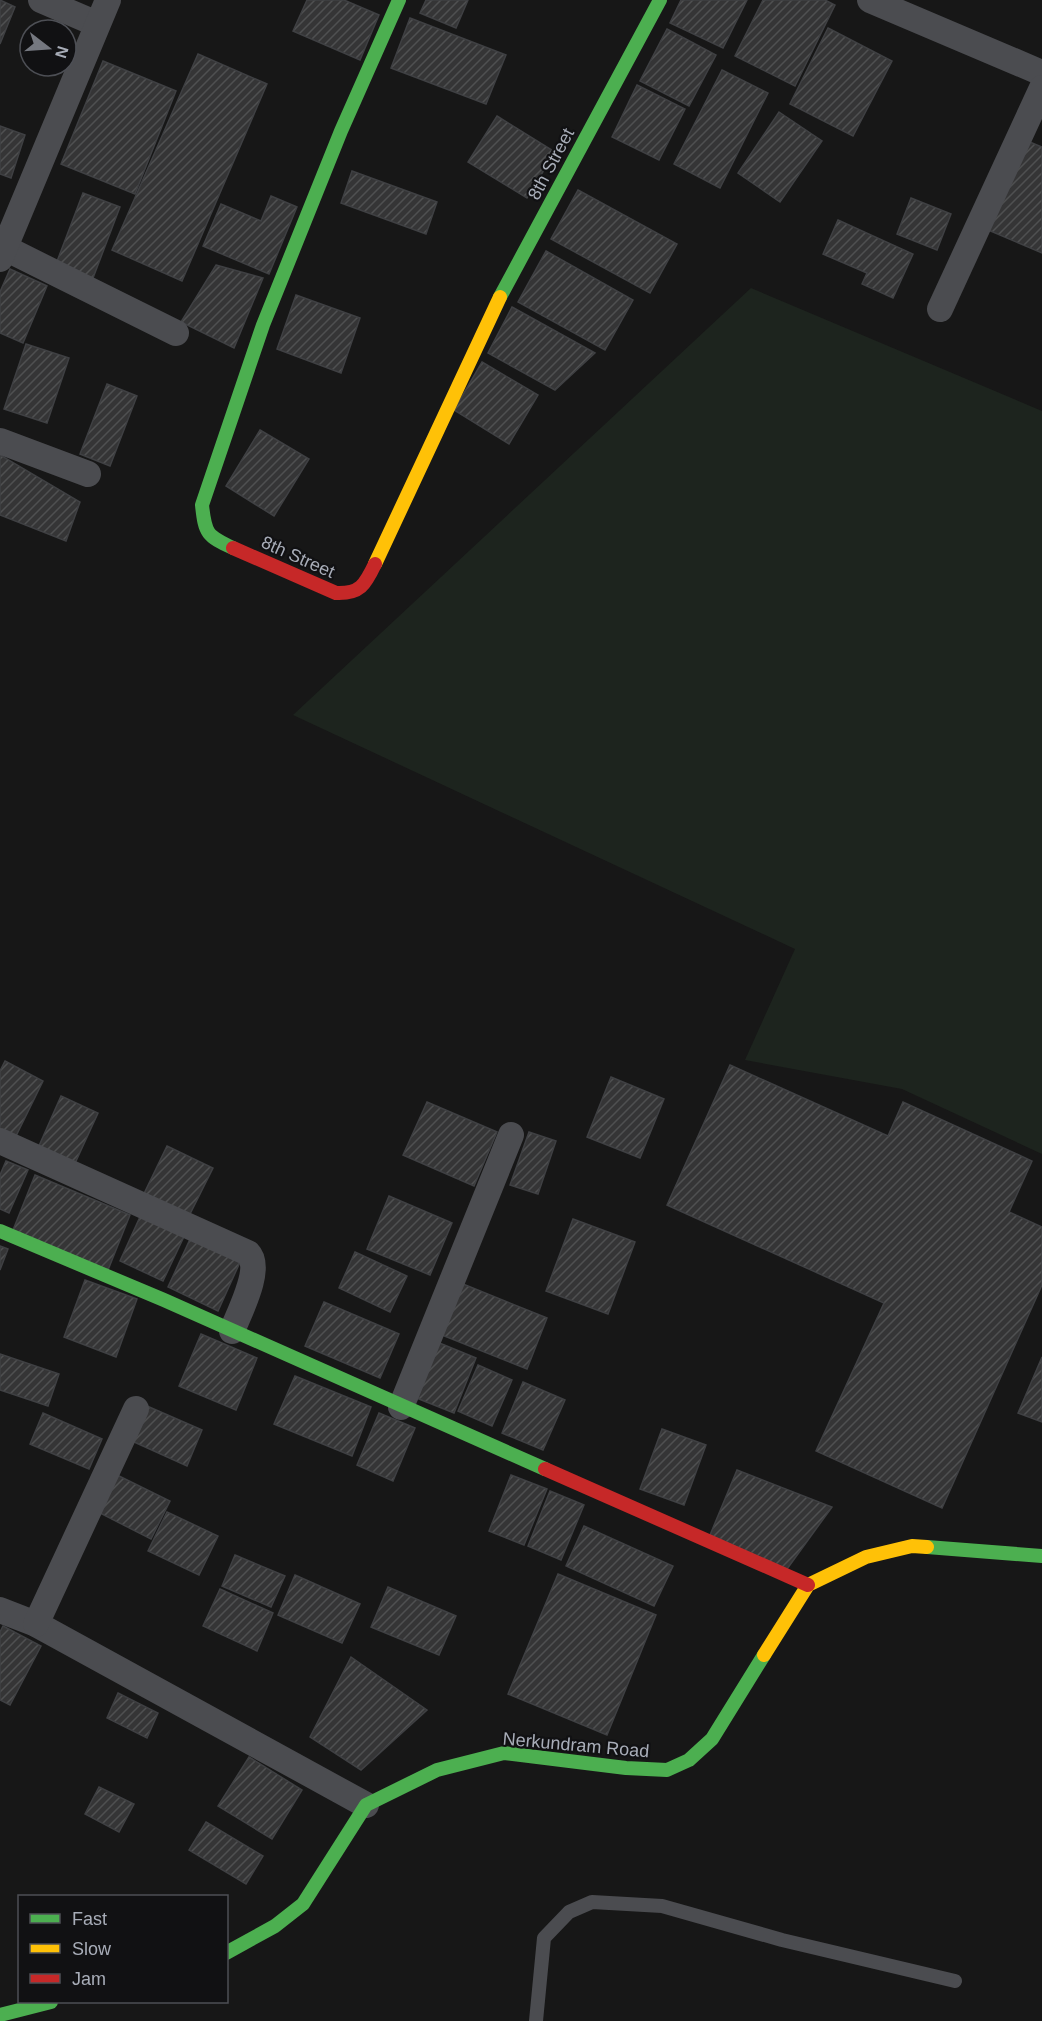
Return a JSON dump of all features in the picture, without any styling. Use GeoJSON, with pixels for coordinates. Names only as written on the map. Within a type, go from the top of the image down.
{"type":"FeatureCollection","features":[{"type":"Feature","properties":{"kind":"street"},"geometry":{"type":"LineString","coordinates":[[41,0],[97,24]]}},
{"type":"Feature","properties":{"kind":"street"},"geometry":{"type":"LineString","coordinates":[[108,0],[2,254],[176,333]]}},
{"type":"Feature","properties":{"kind":"street","name":"8th Street"},"geometry":{"type":"LineString","coordinates":[[399,0],[341,131],[263,325],[202,505],[204,524],[212,538],[336,593],[356,592],[362,588],[371,573],[504,289],[660,0]]}},
{"type":"Feature","properties":{"kind":"street"},"geometry":{"type":"LineString","coordinates":[[870,0],[1042,73]]}},
{"type":"Feature","properties":{"kind":"street"},"geometry":{"type":"LineString","coordinates":[[940,309],[1042,88]]}},
{"type":"Feature","properties":{"kind":"street"},"geometry":{"type":"LineString","coordinates":[[0,441],[88,474]]}},
{"type":"Feature","properties":{"kind":"street"},"geometry":{"type":"LineString","coordinates":[[401,1407],[512,1135]]}},
{"type":"Feature","properties":{"kind":"street"},"geometry":{"type":"LineString","coordinates":[[0,1141],[248,1253],[253,1260],[254,1269],[232,1331]]}},
{"type":"Feature","properties":{"kind":"street"},"geometry":{"type":"LineString","coordinates":[[0,1231],[808,1585],[866,1557],[912,1546],[1042,1556]]}},
{"type":"Feature","properties":{"kind":"street"},"geometry":{"type":"LineString","coordinates":[[36,1624],[136,1409]]}},
{"type":"Feature","properties":{"kind":"street","name":"Nerkundram Road"},"geometry":{"type":"LineString","coordinates":[[366,1805],[437,1770],[504,1753],[626,1768],[668,1770],[689,1760],[712,1739],[808,1585]]}},
{"type":"Feature","properties":{"kind":"street"},"geometry":{"type":"LineString","coordinates":[[0,1610],[36,1624],[366,1805],[303,1904],[275,1926],[228,1952]]}},
{"type":"Feature","properties":{"kind":"street"},"geometry":{"type":"LineString","coordinates":[[0,2015],[44,2003]]}},
{"type":"Feature","properties":{"kind":"lane"},"geometry":{"type":"LineString","coordinates":[[536,2021],[544,1938],[569,1912],[592,1902],[662,1906],[782,1940],[955,1981]]}},
{"type":"Feature","properties":{"kind":"shaded area"},"geometry":{"type":"Polygon","coordinates":[[[751,288],[1042,411],[1042,1154],[902,1089],[745,1060],[795,949],[293,715],[751,288]]]}},
{"type":"Feature","properties":{"kind":"building"},"geometry":{"type":"Polygon","coordinates":[[[0,0],[15,7],[0,44],[0,0]]]}},
{"type":"Feature","properties":{"kind":"building"},"geometry":{"type":"Polygon","coordinates":[[[307,0],[344,0],[379,15],[360,60],[293,31],[307,0]]]}},
{"type":"Feature","properties":{"kind":"building"},"geometry":{"type":"Polygon","coordinates":[[[426,0],[468,0],[456,28],[420,13],[426,0]]]}},
{"type":"Feature","properties":{"kind":"building"},"geometry":{"type":"Polygon","coordinates":[[[681,0],[747,0],[723,48],[670,23],[681,0]]]}},
{"type":"Feature","properties":{"kind":"building"},"geometry":{"type":"Polygon","coordinates":[[[763,0],[825,0],[835,5],[795,86],[735,56],[763,0]]]}},
{"type":"Feature","properties":{"kind":"building"},"geometry":{"type":"Polygon","coordinates":[[[410,18],[506,55],[486,104],[391,68],[410,18]]]}},
{"type":"Feature","properties":{"kind":"building"},"geometry":{"type":"Polygon","coordinates":[[[828,28],[892,61],[853,136],[790,104],[828,28]]]}},
{"type":"Feature","properties":{"kind":"building"},"geometry":{"type":"Polygon","coordinates":[[[667,29],[716,55],[689,106],[640,81],[667,29]]]}},
{"type":"Feature","properties":{"kind":"building"},"geometry":{"type":"Polygon","coordinates":[[[198,54],[267,84],[182,281],[112,250],[198,54]]]}},
{"type":"Feature","properties":{"kind":"building"},"geometry":{"type":"Polygon","coordinates":[[[103,61],[176,91],[135,194],[61,164],[103,61]]]}},
{"type":"Feature","properties":{"kind":"building"},"geometry":{"type":"Polygon","coordinates":[[[722,70],[768,93],[720,188],[674,164],[722,70]]]}},
{"type":"Feature","properties":{"kind":"building"},"geometry":{"type":"Polygon","coordinates":[[[637,85],[685,109],[659,160],[612,137],[637,85]]]}},
{"type":"Feature","properties":{"kind":"building"},"geometry":{"type":"Polygon","coordinates":[[[779,112],[822,141],[780,202],[738,173],[779,112]]]}},
{"type":"Feature","properties":{"kind":"building"},"geometry":{"type":"Polygon","coordinates":[[[497,116],[555,152],[527,198],[468,162],[497,116]]]}},
{"type":"Feature","properties":{"kind":"building"},"geometry":{"type":"Polygon","coordinates":[[[0,126],[25,135],[11,178],[0,174],[0,126]]]}},
{"type":"Feature","properties":{"kind":"building"},"geometry":{"type":"Polygon","coordinates":[[[1025,140],[1042,147],[1042,253],[986,229],[1025,140]]]}},
{"type":"Feature","properties":{"kind":"building"},"geometry":{"type":"Polygon","coordinates":[[[352,171],[437,202],[426,234],[341,203],[352,171]]]}},
{"type":"Feature","properties":{"kind":"building"},"geometry":{"type":"Polygon","coordinates":[[[578,190],[677,244],[650,293],[551,239],[578,190]]]}},
{"type":"Feature","properties":{"kind":"building"},"geometry":{"type":"Polygon","coordinates":[[[83,193],[120,207],[93,278],[56,264],[83,193]]]}},
{"type":"Feature","properties":{"kind":"building"},"geometry":{"type":"Polygon","coordinates":[[[271,196],[297,207],[269,274],[203,246],[221,204],[261,221],[271,196]]]}},
{"type":"Feature","properties":{"kind":"building"},"geometry":{"type":"Polygon","coordinates":[[[911,198],[951,214],[937,250],[897,234],[911,198]]]}},
{"type":"Feature","properties":{"kind":"building"},"geometry":{"type":"Polygon","coordinates":[[[838,220],[913,254],[893,298],[862,284],[867,273],[823,254],[838,220]]]}},
{"type":"Feature","properties":{"kind":"building"},"geometry":{"type":"Polygon","coordinates":[[[546,251],[633,300],[605,350],[518,302],[546,251]]]}},
{"type":"Feature","properties":{"kind":"building"},"geometry":{"type":"Polygon","coordinates":[[[216,265],[263,278],[234,348],[181,322],[216,265]]]}},
{"type":"Feature","properties":{"kind":"building"},"geometry":{"type":"Polygon","coordinates":[[[10,269],[47,286],[23,343],[0,333],[0,292],[10,269]]]}},
{"type":"Feature","properties":{"kind":"building"},"geometry":{"type":"Polygon","coordinates":[[[296,295],[360,318],[341,373],[277,349],[296,295]]]}},
{"type":"Feature","properties":{"kind":"building"},"geometry":{"type":"Polygon","coordinates":[[[512,307],[595,353],[555,390],[488,353],[512,307]]]}},
{"type":"Feature","properties":{"kind":"building"},"geometry":{"type":"Polygon","coordinates":[[[26,344],[69,358],[47,423],[4,409],[26,344]]]}},
{"type":"Feature","properties":{"kind":"building"},"geometry":{"type":"Polygon","coordinates":[[[482,362],[538,395],[509,444],[454,410],[482,362]]]}},
{"type":"Feature","properties":{"kind":"building"},"geometry":{"type":"Polygon","coordinates":[[[107,384],[137,396],[110,466],[80,454],[107,384]]]}},
{"type":"Feature","properties":{"kind":"building"},"geometry":{"type":"Polygon","coordinates":[[[260,430],[309,459],[274,516],[226,486],[260,430]]]}},
{"type":"Feature","properties":{"kind":"building"},"geometry":{"type":"Polygon","coordinates":[[[0,455],[80,502],[66,541],[0,515],[0,455]]]}},
{"type":"Feature","properties":{"kind":"building"},"geometry":{"type":"Polygon","coordinates":[[[5,1061],[43,1081],[14,1140],[0,1134],[0,1071],[5,1061]]]}},
{"type":"Feature","properties":{"kind":"building"},"geometry":{"type":"Polygon","coordinates":[[[730,1065],[888,1136],[903,1102],[1032,1161],[1009,1212],[1042,1227],[1042,1285],[942,1508],[816,1451],[884,1303],[667,1205],[730,1065]]]}},
{"type":"Feature","properties":{"kind":"building"},"geometry":{"type":"Polygon","coordinates":[[[611,1077],[664,1099],[640,1158],[587,1137],[611,1077]]]}},
{"type":"Feature","properties":{"kind":"building"},"geometry":{"type":"Polygon","coordinates":[[[61,1096],[98,1113],[71,1172],[35,1155],[61,1096]]]}},
{"type":"Feature","properties":{"kind":"building"},"geometry":{"type":"Polygon","coordinates":[[[427,1102],[497,1132],[474,1186],[403,1155],[427,1102]]]}},
{"type":"Feature","properties":{"kind":"building"},"geometry":{"type":"Polygon","coordinates":[[[529,1132],[556,1141],[538,1194],[510,1185],[529,1132]]]}},
{"type":"Feature","properties":{"kind":"building"},"geometry":{"type":"Polygon","coordinates":[[[167,1146],[213,1168],[185,1224],[140,1202],[167,1146]]]}},
{"type":"Feature","properties":{"kind":"building"},"geometry":{"type":"Polygon","coordinates":[[[6,1161],[28,1170],[9,1213],[0,1209],[0,1175],[6,1161]]]}},
{"type":"Feature","properties":{"kind":"building"},"geometry":{"type":"Polygon","coordinates":[[[35,1175],[130,1215],[108,1270],[13,1230],[35,1175]]]}},
{"type":"Feature","properties":{"kind":"building"},"geometry":{"type":"Polygon","coordinates":[[[389,1196],[452,1223],[430,1275],[367,1249],[389,1196]]]}},
{"type":"Feature","properties":{"kind":"building"},"geometry":{"type":"Polygon","coordinates":[[[144,1208],[188,1228],[163,1281],[120,1261],[144,1208]]]}},
{"type":"Feature","properties":{"kind":"building"},"geometry":{"type":"Polygon","coordinates":[[[573,1219],[635,1242],[608,1314],[546,1291],[573,1219]]]}},
{"type":"Feature","properties":{"kind":"building"},"geometry":{"type":"Polygon","coordinates":[[[191,1237],[241,1260],[218,1311],[168,1287],[191,1237]]]}},
{"type":"Feature","properties":{"kind":"building"},"geometry":{"type":"Polygon","coordinates":[[[0,1246],[8,1249],[0,1270],[0,1246]]]}},
{"type":"Feature","properties":{"kind":"building"},"geometry":{"type":"Polygon","coordinates":[[[355,1252],[407,1276],[390,1312],[339,1288],[355,1252]]]}},
{"type":"Feature","properties":{"kind":"building"},"geometry":{"type":"Polygon","coordinates":[[[85,1280],[137,1299],[116,1357],[64,1337],[85,1280]]]}},
{"type":"Feature","properties":{"kind":"building"},"geometry":{"type":"Polygon","coordinates":[[[463,1284],[547,1318],[527,1369],[442,1335],[463,1284]]]}},
{"type":"Feature","properties":{"kind":"building"},"geometry":{"type":"Polygon","coordinates":[[[324,1302],[399,1334],[380,1378],[305,1346],[324,1302]]]}},
{"type":"Feature","properties":{"kind":"building"},"geometry":{"type":"Polygon","coordinates":[[[201,1334],[257,1358],[236,1410],[179,1386],[201,1334]]]}},
{"type":"Feature","properties":{"kind":"building"},"geometry":{"type":"Polygon","coordinates":[[[437,1342],[476,1358],[454,1413],[414,1397],[437,1342]]]}},
{"type":"Feature","properties":{"kind":"building"},"geometry":{"type":"Polygon","coordinates":[[[0,1354],[59,1374],[48,1406],[0,1390],[0,1354]]]}},
{"type":"Feature","properties":{"kind":"building"},"geometry":{"type":"Polygon","coordinates":[[[1042,1357],[1042,1422],[1018,1413],[1042,1357]]]}},
{"type":"Feature","properties":{"kind":"building"},"geometry":{"type":"Polygon","coordinates":[[[478,1365],[512,1380],[492,1426],[458,1411],[478,1365]]]}},
{"type":"Feature","properties":{"kind":"building"},"geometry":{"type":"Polygon","coordinates":[[[295,1376],[371,1407],[352,1456],[274,1424],[295,1376]]]}},
{"type":"Feature","properties":{"kind":"building"},"geometry":{"type":"Polygon","coordinates":[[[523,1382],[565,1400],[543,1450],[502,1433],[523,1382]]]}},
{"type":"Feature","properties":{"kind":"building"},"geometry":{"type":"Polygon","coordinates":[[[147,1406],[202,1430],[187,1466],[132,1441],[147,1406]]]}},
{"type":"Feature","properties":{"kind":"building"},"geometry":{"type":"Polygon","coordinates":[[[43,1413],[102,1439],[89,1469],[30,1444],[43,1413]]]}},
{"type":"Feature","properties":{"kind":"building"},"geometry":{"type":"Polygon","coordinates":[[[379,1413],[415,1428],[393,1481],[357,1465],[379,1413]]]}},
{"type":"Feature","properties":{"kind":"building"},"geometry":{"type":"Polygon","coordinates":[[[662,1429],[706,1445],[684,1505],[640,1489],[662,1429]]]}},
{"type":"Feature","properties":{"kind":"building"},"geometry":{"type":"Polygon","coordinates":[[[737,1470],[832,1507],[787,1569],[710,1535],[737,1470]]]}},
{"type":"Feature","properties":{"kind":"building"},"geometry":{"type":"Polygon","coordinates":[[[115,1474],[170,1501],[151,1539],[96,1511],[115,1474]]]}},
{"type":"Feature","properties":{"kind":"building"},"geometry":{"type":"Polygon","coordinates":[[[511,1475],[547,1489],[524,1545],[489,1531],[511,1475]]]}},
{"type":"Feature","properties":{"kind":"building"},"geometry":{"type":"Polygon","coordinates":[[[550,1491],[584,1505],[561,1560],[528,1546],[550,1491]]]}},
{"type":"Feature","properties":{"kind":"building"},"geometry":{"type":"Polygon","coordinates":[[[167,1512],[218,1536],[199,1575],[148,1551],[167,1512]]]}},
{"type":"Feature","properties":{"kind":"building"},"geometry":{"type":"Polygon","coordinates":[[[584,1526],[673,1566],[654,1606],[566,1566],[584,1526]]]}},
{"type":"Feature","properties":{"kind":"building"},"geometry":{"type":"Polygon","coordinates":[[[235,1555],[285,1576],[271,1607],[222,1586],[235,1555]]]}},
{"type":"Feature","properties":{"kind":"building"},"geometry":{"type":"Polygon","coordinates":[[[558,1574],[656,1615],[607,1735],[508,1694],[558,1574]]]}},
{"type":"Feature","properties":{"kind":"building"},"geometry":{"type":"Polygon","coordinates":[[[295,1575],[360,1604],[342,1643],[278,1615],[295,1575]]]}},
{"type":"Feature","properties":{"kind":"building"},"geometry":{"type":"Polygon","coordinates":[[[388,1587],[456,1616],[439,1655],[371,1627],[388,1587]]]}},
{"type":"Feature","properties":{"kind":"building"},"geometry":{"type":"Polygon","coordinates":[[[220,1589],[273,1613],[257,1651],[203,1626],[220,1589]]]}},
{"type":"Feature","properties":{"kind":"building"},"geometry":{"type":"Polygon","coordinates":[[[3,1626],[41,1646],[10,1705],[0,1700],[0,1632],[3,1626]]]}},
{"type":"Feature","properties":{"kind":"building"},"geometry":{"type":"Polygon","coordinates":[[[351,1657],[427,1710],[361,1770],[310,1737],[351,1657]]]}},
{"type":"Feature","properties":{"kind":"building"},"geometry":{"type":"Polygon","coordinates":[[[118,1693],[158,1713],[147,1738],[107,1718],[118,1693]]]}},
{"type":"Feature","properties":{"kind":"building"},"geometry":{"type":"Polygon","coordinates":[[[249,1757],[302,1790],[272,1839],[218,1806],[249,1757]]]}},
{"type":"Feature","properties":{"kind":"building"},"geometry":{"type":"Polygon","coordinates":[[[99,1787],[134,1804],[119,1832],[85,1814],[99,1787]]]}},
{"type":"Feature","properties":{"kind":"building"},"geometry":{"type":"Polygon","coordinates":[[[206,1822],[263,1856],[246,1884],[189,1850],[206,1822]]]}},
{"type":"Feature","properties":{"kind":"traffic: fast"},"geometry":{"type":"LineString","coordinates":[[233,548],[209,533],[204,522],[202,505],[263,325],[341,131],[399,0]]}},
{"type":"Feature","properties":{"kind":"traffic: fast"},"geometry":{"type":"LineString","coordinates":[[500,297],[660,0]]}},
{"type":"Feature","properties":{"kind":"traffic: fast"},"geometry":{"type":"LineString","coordinates":[[0,1231],[164,1300],[545,1469]]}},
{"type":"Feature","properties":{"kind":"traffic: fast"},"geometry":{"type":"LineString","coordinates":[[927,1547],[1042,1556]]}},
{"type":"Feature","properties":{"kind":"traffic: fast"},"geometry":{"type":"LineString","coordinates":[[228,1952],[275,1926],[303,1904],[366,1805],[437,1770],[504,1753],[626,1768],[667,1770],[689,1760],[712,1739],[764,1655]]}},
{"type":"Feature","properties":{"kind":"traffic: fast"},"geometry":{"type":"LineString","coordinates":[[0,2015],[47,2003]]}},
{"type":"Feature","properties":{"kind":"traffic: slow"},"geometry":{"type":"LineString","coordinates":[[375,564],[500,297]]}},
{"type":"Feature","properties":{"kind":"traffic: slow"},"geometry":{"type":"LineString","coordinates":[[764,1655],[808,1585],[866,1557],[912,1546],[927,1547]]}},
{"type":"Feature","properties":{"kind":"traffic: jam"},"geometry":{"type":"LineString","coordinates":[[233,548],[336,593],[351,592],[361,587],[375,564]]}},
{"type":"Feature","properties":{"kind":"traffic: jam"},"geometry":{"type":"LineString","coordinates":[[545,1469],[808,1585]]}}]}
